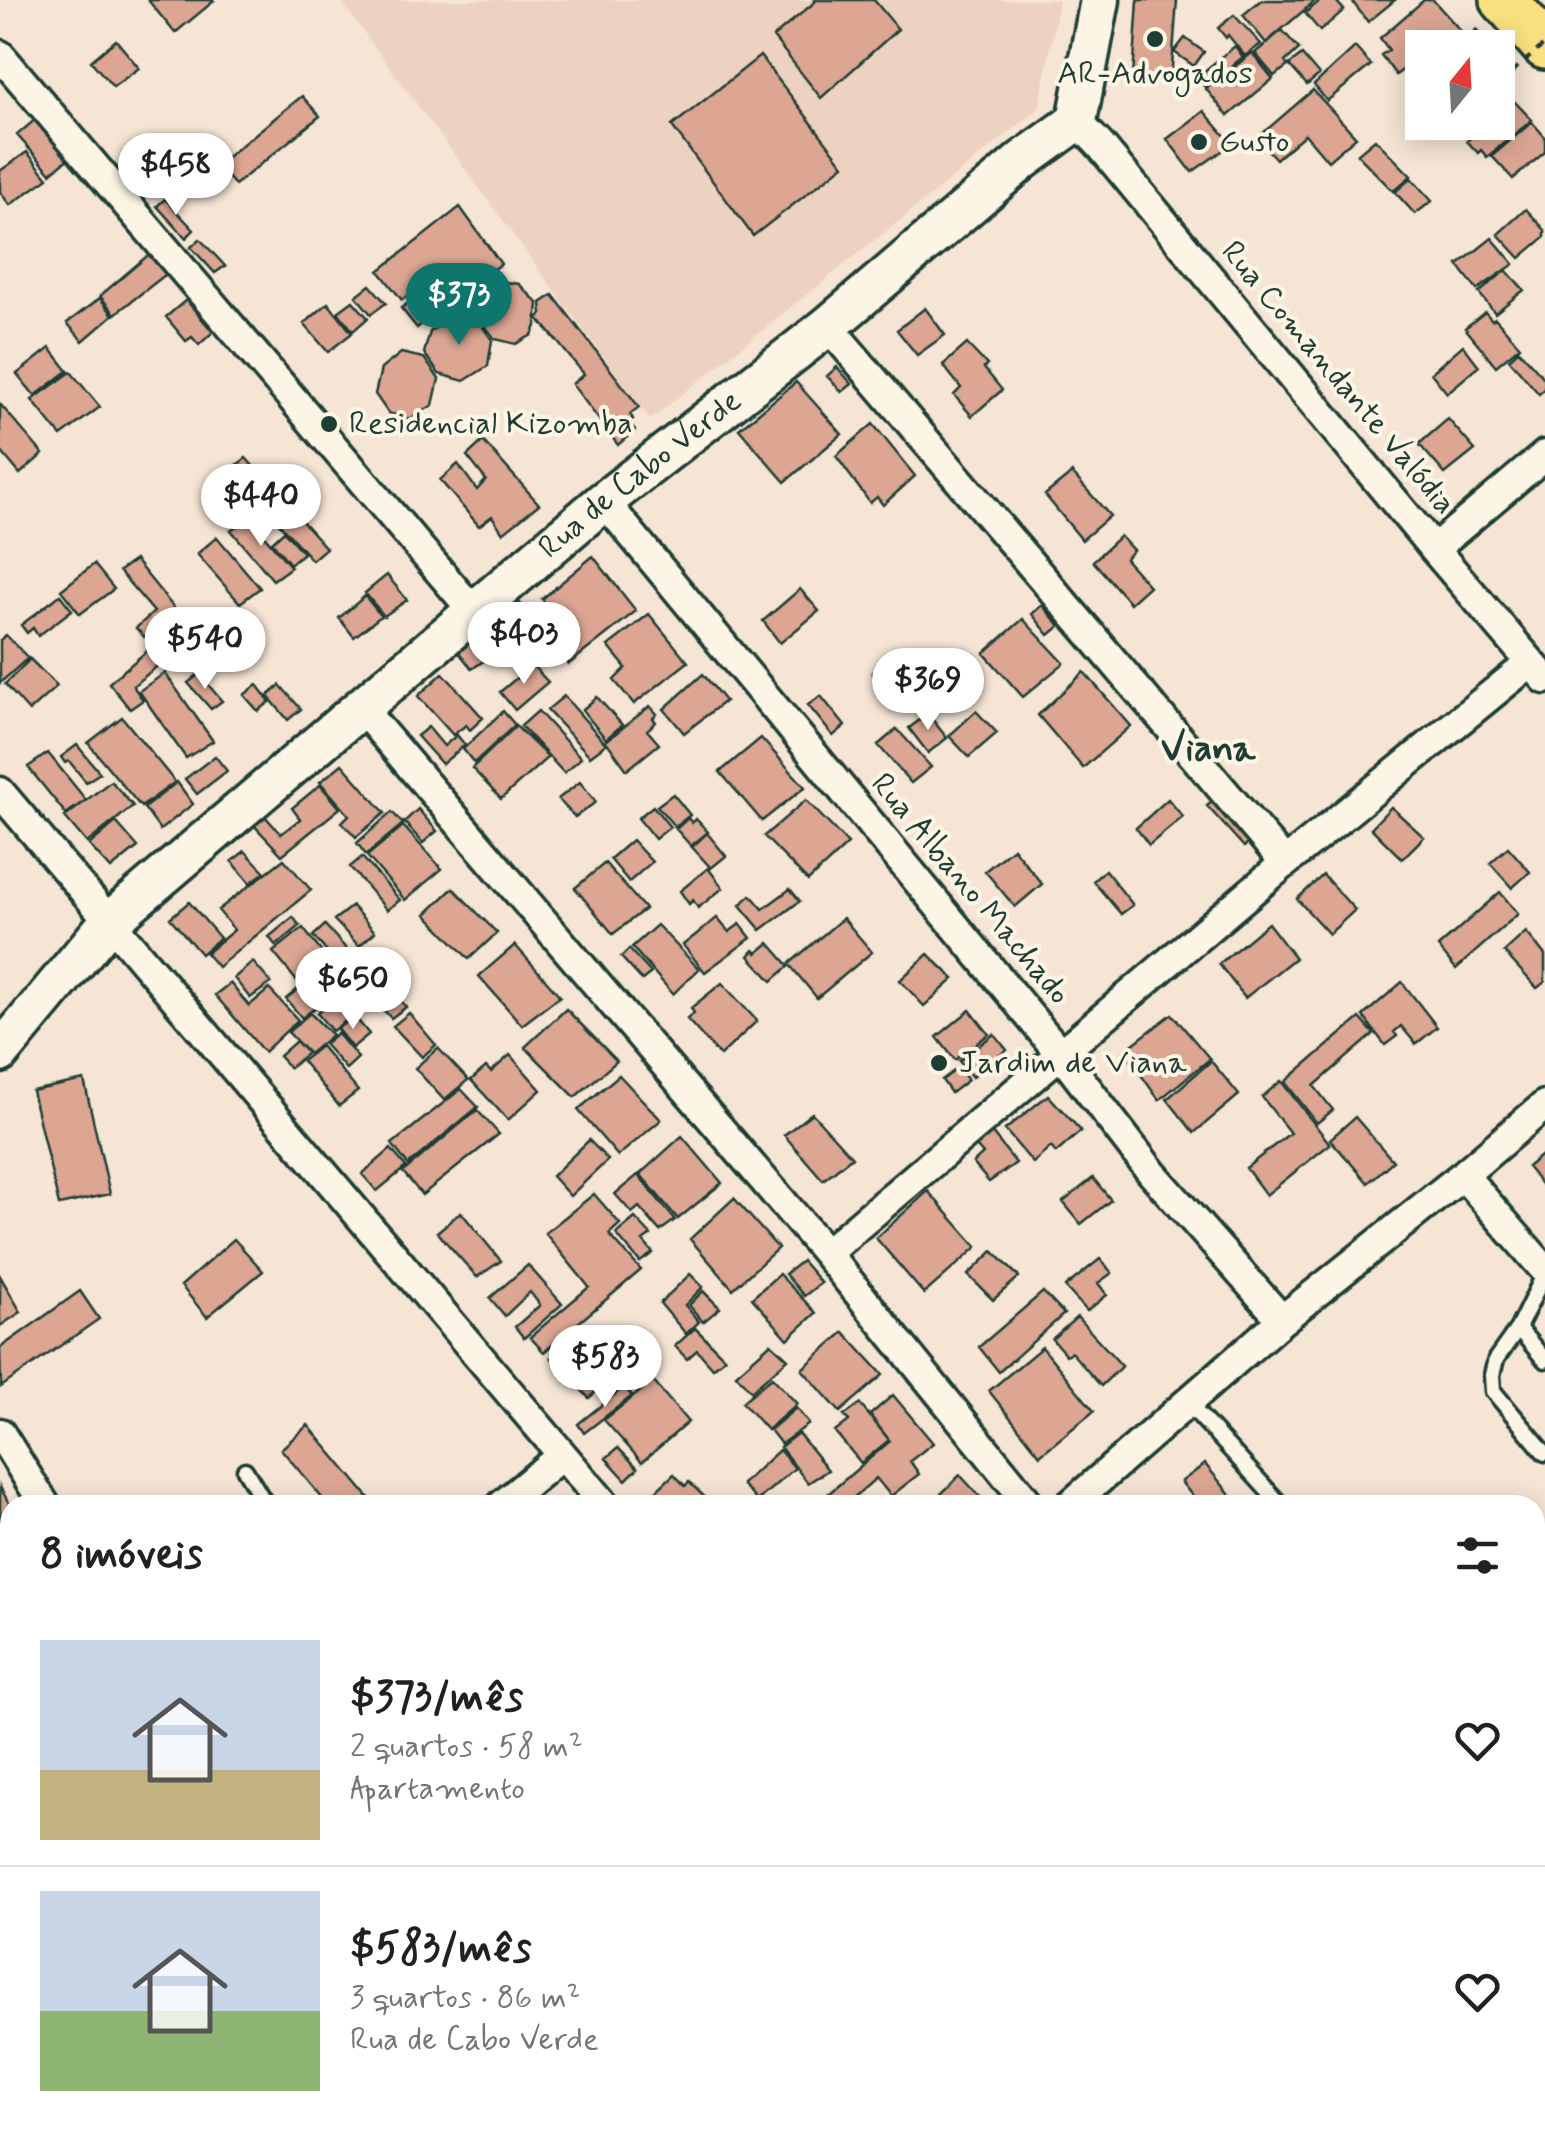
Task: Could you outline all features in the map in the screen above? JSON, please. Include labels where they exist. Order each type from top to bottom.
[{"type":"highway","points":[[1490,14],[1534,54]]},
{"type":"main road","points":[[1077,121],[1100,0]]},
{"type":"main road","name":"Rua de Cabo Verde","points":[[0,1053],[109,922],[604,502],[828,326],[1024,160],[1077,121]]},
{"type":"street","points":[[0,55],[474,612]]},
{"type":"street","name":"Rua Comandante Valódia","points":[[1077,121],[1538,671]]},
{"type":"street","points":[[828,326],[1284,863]]},
{"type":"street","points":[[1434,549],[1545,455]]},
{"type":"street","name":"Rua Albano Machado","points":[[604,502],[1060,1054],[1152,1173],[1282,1320]]},
{"type":"street","points":[[826,1253],[1284,863],[1538,671]]},
{"type":"street","points":[[361,708],[826,1253],[1022,1495]]},
{"type":"street","points":[[0,792],[597,1495]]},
{"type":"street","points":[[1081,1495],[1282,1320],[1545,1105]]},
{"type":"street","points":[[1463,1175],[1545,1272]]},
{"type":"street","points":[[0,1433],[39,1495]]},
{"type":"street","points":[[514,1495],[562,1454]]},
{"type":"lane","points":[[1545,1272],[1518,1328],[1496,1359],[1492,1375],[1493,1391],[1545,1452]]},
{"type":"lane","points":[[1518,1328],[1545,1360]]},
{"type":"lane","points":[[1188,1402],[1272,1495]]},
{"type":"lane","points":[[245,1470],[260,1495]]},
{"type":"shaded area","points":[[340,0],[1059,0],[1039,109],[650,420]]},
{"type":"building","points":[[148,0],[213,0],[214,1],[175,33]]},
{"type":"building","points":[[814,0],[874,0],[898,29],[821,98],[773,37]]},
{"type":"building","name":"AR-Advogados","points":[[1138,0],[1177,0],[1171,80],[1133,78]]},
{"type":"building","points":[[1261,0],[1316,0],[1266,43],[1243,15]]},
{"type":"building","points":[[1321,0],[1335,0],[1344,10],[1320,31],[1305,13]]},
{"type":"building","points":[[1351,0],[1395,0],[1368,22]]},
{"type":"building","points":[[1424,0],[1433,0],[1460,30],[1405,30],[1405,68],[1396,75],[1381,55],[1389,50],[1380,38]]},
{"type":"building","points":[[1234,15],[1261,44],[1245,56],[1218,28]]},
{"type":"building","points":[[1282,30],[1299,49],[1285,62],[1288,66],[1274,76],[1255,53]]},
{"type":"building","points":[[1185,38],[1204,52],[1194,66],[1174,52]]},
{"type":"building","points":[[116,40],[139,68],[113,87],[91,61]]},
{"type":"building","points":[[1235,46],[1243,57],[1205,87],[1197,77]]},
{"type":"building","points":[[1355,47],[1371,65],[1327,101],[1314,85]]},
{"type":"building","points":[[1252,53],[1273,79],[1228,116],[1206,89]]},
{"type":"building","points":[[1302,55],[1319,75],[1307,85],[1289,65]]},
{"type":"building","points":[[760,56],[844,165],[753,236],[672,126]]},
{"type":"building","points":[[1313,90],[1356,137],[1328,161],[1305,134],[1276,159],[1257,138]]},
{"type":"building","points":[[302,96],[320,116],[235,185],[217,165]]},
{"type":"building","points":[[1515,102],[1532,120],[1515,134]]},
{"type":"building","name":"Gusto","points":[[1204,111],[1232,144],[1192,172],[1167,139]]},
{"type":"building","points":[[37,118],[70,157],[51,173],[17,135]]},
{"type":"building","points":[[1532,122],[1545,137],[1545,152],[1513,179],[1492,156]]},
{"type":"building","points":[[1375,139],[1411,176],[1393,191],[1357,154]]},
{"type":"building","points":[[1468,140],[1508,140],[1487,157]]},
{"type":"building","points":[[202,147],[217,163],[196,182],[181,165]]},
{"type":"building","points":[[27,152],[48,178],[10,205],[0,192],[0,171]]},
{"type":"building","points":[[1411,178],[1432,201],[1415,214],[1395,192]]},
{"type":"building","points":[[165,199],[194,230],[186,238],[157,206]]},
{"type":"building","points":[[460,207],[501,264],[436,313],[418,288],[402,300],[379,271]]},
{"type":"building","points":[[1526,209],[1545,230],[1545,237],[1520,258],[1498,234]]},
{"type":"building","points":[[1492,238],[1514,264],[1477,290],[1458,265]]},
{"type":"building","points":[[200,239],[225,266],[215,273],[191,247]]},
{"type":"building","points":[[153,251],[170,271],[115,314],[100,296]]},
{"type":"building","points":[[1506,270],[1524,290],[1495,313],[1479,293]]},
{"type":"building","points":[[499,281],[519,284],[538,303],[532,335],[516,344],[495,339],[478,317],[480,294]]},
{"type":"building","points":[[370,285],[386,303],[371,314],[356,296]]},
{"type":"building","points":[[553,295],[639,407],[630,414],[633,419],[629,422],[635,430],[618,445],[572,384],[584,374],[538,318],[542,314],[541,303]]},
{"type":"building","points":[[419,296],[434,314],[417,328],[401,308]]},
{"type":"building","points":[[100,298],[113,315],[83,341],[67,323]]},
{"type":"building","points":[[186,300],[213,332],[199,345],[192,337],[186,341],[166,317]]},
{"type":"building","points":[[353,301],[368,318],[353,331],[338,312]]},
{"type":"building","points":[[328,303],[352,333],[328,352],[304,324]]},
{"type":"building","points":[[925,308],[945,335],[917,355],[897,330]]},
{"type":"building","points":[[1485,312],[1520,346],[1496,366],[1465,328]]},
{"type":"building","points":[[450,316],[478,320],[492,340],[488,366],[464,381],[439,374],[424,353],[430,332]]},
{"type":"building","points":[[967,344],[987,365],[984,368],[1002,390],[972,416],[954,395],[961,388],[943,365]]},
{"type":"building","points":[[1463,345],[1479,366],[1447,393],[1431,373]]},
{"type":"building","points":[[50,348],[68,371],[35,396],[17,374]]},
{"type":"building","points":[[1519,350],[1545,379],[1545,389],[1539,394],[1509,359]]},
{"type":"building","points":[[401,353],[424,358],[439,379],[433,405],[410,419],[388,413],[375,394],[381,369]]},
{"type":"building","points":[[837,367],[852,384],[842,392],[827,376]]},
{"type":"building","points":[[71,372],[100,407],[61,436],[32,400]]},
{"type":"building","points":[[796,382],[842,434],[785,482],[739,429]]},
{"type":"building","points":[[0,404],[43,454],[20,474],[0,450]]},
{"type":"building","points":[[1448,419],[1475,450],[1445,474],[1419,444]]},
{"type":"building","points":[[873,424],[915,476],[883,505],[877,497],[870,503],[836,456]]},
{"type":"building","points":[[483,441],[539,504],[503,533],[492,516],[479,526],[440,480],[458,464],[477,490],[486,480],[467,456]]},
{"type":"building","points":[[246,458],[326,548],[312,560],[231,470]]},
{"type":"building","points":[[1072,473],[1110,516],[1082,540],[1045,495]]},
{"type":"building","points":[[248,517],[291,567],[273,580],[231,530]]},
{"type":"building","points":[[284,531],[303,553],[290,564],[272,542]]},
{"type":"building","points":[[1120,536],[1133,550],[1125,559],[1149,586],[1130,603],[1093,561]]},
{"type":"building","points":[[217,537],[260,588],[240,603],[197,554]]},
{"type":"building","points":[[593,556],[636,611],[569,664],[555,647],[571,635],[542,599]]},
{"type":"building","points":[[135,560],[183,619],[152,645],[136,628],[154,612],[119,571]]},
{"type":"building","points":[[94,564],[114,589],[80,614],[61,590]]},
{"type":"building","points":[[387,575],[407,600],[384,616],[365,593]]},
{"type":"building","points":[[800,589],[819,611],[780,643],[763,621]]},
{"type":"building","points":[[60,595],[72,610],[38,636],[33,628],[27,633],[21,625]]},
{"type":"building","points":[[365,596],[381,616],[354,637],[339,618]]},
{"type":"building","points":[[517,600],[541,627],[523,642],[500,615]]},
{"type":"building","points":[[1042,605],[1060,626],[1049,635],[1032,614]]},
{"type":"building","points":[[649,614],[688,662],[634,704],[614,680],[626,668],[608,646]]},
{"type":"building","points":[[1023,619],[1064,663],[1023,697],[984,653]]},
{"type":"building","points":[[487,621],[506,645],[472,669],[454,646]]},
{"type":"building","points":[[6,635],[28,658],[0,683],[0,640]]},
{"type":"building","points":[[166,635],[178,649],[133,686],[143,700],[130,709],[109,683]]},
{"type":"building","points":[[896,652],[917,675],[892,698],[872,673]]},
{"type":"building","points":[[30,659],[57,686],[29,711],[5,684]]},
{"type":"building","points":[[532,665],[548,682],[515,710],[500,692]]},
{"type":"building","points":[[1084,672],[1131,726],[1083,768],[1038,715]]},
{"type":"building","points":[[165,673],[213,741],[186,758],[139,691]]},
{"type":"building","points":[[443,673],[483,718],[470,730],[466,725],[453,735],[418,696]]},
{"type":"building","points":[[199,674],[222,701],[211,709],[188,683]]},
{"type":"building","points":[[703,674],[725,701],[684,733],[664,709]]},
{"type":"building","points":[[257,685],[270,702],[258,711],[244,695]]},
{"type":"building","points":[[280,685],[301,709],[288,720],[268,696]]},
{"type":"building","points":[[564,696],[606,744],[590,756],[547,710]]},
{"type":"building","points":[[821,696],[845,726],[833,736],[808,705]]},
{"type":"building","points":[[597,697],[622,725],[606,739],[582,710]]},
{"type":"building","points":[[650,706],[657,714],[653,718],[656,722],[647,730],[659,744],[627,770],[606,741]]},
{"type":"building","points":[[503,711],[515,725],[474,763],[463,749]]},
{"type":"building","points":[[538,711],[581,758],[564,773],[521,726]]},
{"type":"building","points":[[976,711],[997,733],[969,757],[949,736]]},
{"type":"building","points":[[928,714],[947,738],[928,753],[909,728]]},
{"type":"building","points":[[122,717],[175,782],[141,807],[88,743]]},
{"type":"building","points":[[516,726],[548,757],[501,799],[472,768]]},
{"type":"building","points":[[428,727],[444,746],[457,735],[465,745],[442,764],[417,736]]},
{"type":"building","points":[[897,729],[931,767],[911,783],[878,745]]},
{"type":"building","points":[[761,738],[805,787],[762,821],[720,772]]},
{"type":"building","points":[[77,745],[100,773],[86,782],[61,757]]},
{"type":"building","points":[[48,753],[86,800],[66,814],[28,767]]},
{"type":"building","points":[[215,756],[227,771],[197,794],[185,779]]},
{"type":"building","points":[[342,764],[385,813],[356,837],[342,822],[349,815],[320,782]]},
{"type":"building","points":[[111,781],[133,806],[87,843],[65,817]]},
{"type":"building","points":[[177,782],[193,804],[160,830],[144,808]]},
{"type":"building","points":[[580,782],[596,802],[575,817],[558,799]]},
{"type":"building","points":[[320,785],[340,808],[282,855],[251,822],[262,813],[281,834],[300,819],[292,808]]},
{"type":"building","points":[[673,794],[690,815],[675,827],[657,806]]},
{"type":"building","points":[[1168,799],[1183,817],[1149,845],[1136,828]]},
{"type":"building","points":[[1216,799],[1253,839],[1244,847],[1207,806]]},
{"type":"building","points":[[806,800],[848,844],[808,881],[764,836]]},
{"type":"building","points":[[653,806],[670,827],[655,839],[638,818]]},
{"type":"building","points":[[1391,807],[1424,837],[1402,859],[1371,828]]},
{"type":"building","points":[[418,809],[437,831],[423,843],[404,822]]},
{"type":"building","points":[[392,812],[403,824],[366,855],[357,843]]},
{"type":"building","points":[[688,818],[692,823],[696,819],[708,832],[691,846],[676,829]]},
{"type":"building","points":[[116,822],[138,847],[111,869],[89,845]]},
{"type":"building","points":[[403,826],[442,869],[405,900],[367,856]]},
{"type":"building","points":[[707,833],[726,856],[711,868],[692,847]]},
{"type":"building","points":[[632,840],[652,862],[629,882],[610,859]]},
{"type":"building","points":[[1508,847],[1530,872],[1512,888],[1490,863]]},
{"type":"building","points":[[1013,848],[1042,884],[1015,907],[985,871]]},
{"type":"building","points":[[245,851],[265,872],[250,883],[232,861]]},
{"type":"building","points":[[362,857],[400,900],[387,910],[350,867]]},
{"type":"building","points":[[284,859],[311,890],[218,967],[206,953],[234,930],[218,910]]},
{"type":"building","points":[[605,863],[645,909],[613,934],[575,888]]},
{"type":"building","points":[[708,868],[723,888],[698,908],[693,900],[689,904],[680,891]]},
{"type":"building","points":[[1105,870],[1133,905],[1121,914],[1093,881]]},
{"type":"building","points":[[1323,875],[1355,910],[1329,934],[1297,899]]},
{"type":"building","points":[[453,888],[497,933],[469,959],[426,914]]},
{"type":"building","points":[[790,889],[800,901],[761,930],[740,905],[751,895],[763,909]]},
{"type":"building","points":[[1500,892],[1518,914],[1456,969],[1438,947]]},
{"type":"building","points":[[189,902],[220,938],[201,954],[170,918]]},
{"type":"building","points":[[352,906],[375,932],[359,946],[334,920]]},
{"type":"building","points":[[293,917],[300,926],[276,946],[269,937]]},
{"type":"building","points":[[717,918],[729,932],[740,924],[751,938],[705,972],[683,945]]},
{"type":"building","points":[[843,918],[872,952],[817,998],[789,964]]},
{"type":"building","points":[[1268,923],[1295,958],[1245,998],[1219,964]]},
{"type":"building","points":[[325,925],[349,952],[336,962],[313,936]]},
{"type":"building","points":[[657,925],[699,969],[673,994],[632,947]]},
{"type":"building","points":[[303,928],[329,962],[300,985],[273,952]]},
{"type":"building","points":[[1526,932],[1545,955],[1545,982],[1537,988],[1504,952]]},
{"type":"building","points":[[769,943],[789,966],[772,981],[749,956]]},
{"type":"building","points":[[515,945],[560,996],[522,1025],[479,976]]},
{"type":"building","points":[[629,949],[651,973],[642,980],[621,957]]},
{"type":"building","points":[[356,952],[373,972],[356,985],[371,1006],[357,1017],[325,978]]},
{"type":"building","points":[[928,954],[954,979],[924,1006],[900,980]]},
{"type":"building","points":[[253,962],[271,983],[250,998],[234,978]]},
{"type":"building","points":[[321,978],[333,993],[302,1018],[286,999],[309,980],[313,984]]},
{"type":"building","points":[[366,979],[381,993],[388,987],[406,1007],[391,1018],[360,984]]},
{"type":"building","points":[[1402,982],[1437,1027],[1416,1044],[1401,1026],[1394,1032],[1397,1036],[1385,1045],[1363,1016]]},
{"type":"building","points":[[230,983],[249,1006],[269,989],[298,1020],[264,1052],[215,995]]},
{"type":"building","points":[[722,983],[757,1021],[720,1056],[687,1019],[694,1013],[691,1008]]},
{"type":"building","points":[[336,997],[352,1016],[332,1031],[317,1013]]},
{"type":"building","points":[[566,1009],[617,1061],[575,1097],[525,1047]]},
{"type":"building","points":[[970,1010],[989,1034],[955,1060],[937,1037]]},
{"type":"building","points":[[310,1013],[332,1035],[309,1054],[288,1032]]},
{"type":"building","points":[[409,1013],[436,1045],[422,1057],[393,1026]]},
{"type":"building","points":[[1172,1014],[1210,1059],[1159,1100],[1124,1051]]},
{"type":"building","points":[[354,1016],[369,1034],[352,1048],[337,1029]]},
{"type":"building","points":[[1360,1018],[1374,1034],[1314,1086],[1333,1110],[1317,1123],[1285,1082]]},
{"type":"building","points":[[337,1033],[358,1058],[346,1069],[324,1044]]},
{"type":"building","points":[[994,1034],[1007,1050],[972,1077],[959,1061]]},
{"type":"building","points":[[296,1041],[307,1053],[290,1068],[279,1056]]},
{"type":"building","points":[[321,1046],[358,1091],[339,1106],[302,1061]]},
{"type":"building","points":[[438,1048],[468,1080],[444,1100],[415,1068]]},
{"type":"building","points":[[510,1055],[541,1090],[508,1120],[471,1080],[486,1067],[491,1072]]},
{"type":"building","points":[[1211,1061],[1239,1095],[1194,1133],[1167,1099]]},
{"type":"building","points":[[958,1068],[968,1080],[951,1093],[942,1080]]},
{"type":"building","points":[[619,1075],[661,1120],[618,1156],[578,1110]]},
{"type":"building","points":[[84,1080],[110,1194],[59,1205],[32,1091]]},
{"type":"building","points":[[1281,1081],[1330,1144],[1266,1195],[1246,1168],[1290,1133],[1262,1097]]},
{"type":"building","points":[[461,1089],[478,1107],[408,1165],[392,1144]]},
{"type":"building","points":[[1048,1095],[1081,1131],[1056,1153],[1051,1147],[1033,1163],[1005,1130]]},
{"type":"building","points":[[477,1110],[499,1134],[422,1195],[403,1172]]},
{"type":"building","points":[[812,1113],[852,1157],[823,1180],[784,1135]]},
{"type":"building","points":[[1355,1117],[1393,1161],[1368,1183],[1330,1139]]},
{"type":"building","points":[[987,1127],[1016,1163],[989,1182],[973,1163],[983,1154],[971,1140]]},
{"type":"building","points":[[682,1136],[722,1183],[678,1219],[640,1174]]},
{"type":"building","points":[[589,1140],[608,1160],[570,1196],[552,1176]]},
{"type":"building","points":[[391,1149],[406,1167],[377,1191],[362,1174]]},
{"type":"building","points":[[1545,1152],[1545,1189],[1527,1167]]},
{"type":"building","points":[[638,1175],[675,1220],[660,1231],[639,1207],[632,1213],[615,1194]]},
{"type":"building","points":[[1093,1178],[1111,1200],[1081,1224],[1063,1202]]},
{"type":"building","points":[[928,1191],[977,1247],[924,1294],[876,1238]]},
{"type":"building","points":[[594,1194],[620,1224],[609,1234],[641,1270],[544,1352],[530,1337],[589,1287],[545,1233]]},
{"type":"building","points":[[734,1198],[778,1248],[733,1289],[690,1239]]},
{"type":"building","points":[[461,1212],[501,1261],[477,1277],[437,1232]]},
{"type":"building","points":[[635,1218],[651,1235],[643,1241],[653,1253],[640,1262],[616,1234]]},
{"type":"building","points":[[234,1239],[263,1271],[207,1317],[181,1286]]},
{"type":"building","points":[[993,1251],[1019,1277],[993,1300],[968,1275]]},
{"type":"building","points":[[1100,1259],[1112,1273],[1098,1283],[1107,1295],[1087,1311],[1065,1287]]},
{"type":"building","points":[[802,1261],[821,1283],[804,1296],[785,1274]]},
{"type":"building","points":[[528,1265],[562,1304],[524,1338],[515,1327],[540,1305],[530,1292],[505,1316],[490,1298]]},
{"type":"building","points":[[690,1274],[703,1287],[685,1305],[699,1322],[686,1334],[660,1303]]},
{"type":"building","points":[[779,1274],[816,1313],[788,1339],[752,1298]]},
{"type":"building","points":[[0,1276],[21,1312],[0,1326]]},
{"type":"building","points":[[80,1291],[99,1319],[1,1387],[0,1348]]},
{"type":"building","points":[[703,1291],[720,1308],[703,1322],[689,1305]]},
{"type":"building","points":[[1043,1292],[1064,1314],[999,1372],[979,1347]]},
{"type":"building","points":[[1077,1317],[1122,1366],[1101,1386],[1071,1352],[1066,1355],[1052,1339]]},
{"type":"building","points":[[695,1328],[725,1358],[713,1368],[697,1350],[687,1359],[675,1346]]},
{"type":"building","points":[[844,1332],[883,1375],[840,1412],[802,1369]]},
{"type":"building","points":[[579,1334],[615,1375],[589,1398],[551,1357]]},
{"type":"building","points":[[771,1343],[788,1359],[751,1391],[736,1374]]},
{"type":"building","points":[[1042,1347],[1094,1411],[1040,1455],[989,1391]]},
{"type":"building","points":[[772,1377],[797,1404],[767,1430],[742,1402]]},
{"type":"building","points":[[653,1381],[688,1422],[642,1462],[604,1420]]},
{"type":"building","points":[[624,1387],[632,1396],[584,1433],[578,1424]]},
{"type":"building","points":[[893,1395],[933,1443],[910,1461],[919,1474],[892,1495],[876,1478],[857,1495],[829,1495],[890,1441],[870,1415]]},
{"type":"building","points":[[860,1404],[889,1440],[861,1463],[835,1432],[849,1421],[844,1416]]},
{"type":"building","points":[[796,1408],[809,1424],[781,1444],[770,1430]]},
{"type":"building","points":[[308,1425],[367,1495],[320,1495],[281,1449]]},
{"type":"building","points":[[798,1433],[828,1470],[808,1483],[780,1447]]},
{"type":"building","points":[[618,1448],[638,1468],[626,1480],[606,1458]]},
{"type":"building","points":[[779,1450],[795,1468],[764,1495],[752,1495],[742,1484]]},
{"type":"building","points":[[1205,1464],[1231,1495],[1192,1495],[1181,1482]]},
{"type":"building","points":[[674,1474],[685,1486],[689,1482],[703,1495],[662,1495],[657,1490]]},
{"type":"building","points":[[960,1475],[978,1495],[940,1495]]},
{"type":"place","name":"AR-Advogados","points":[[1155,39]]},
{"type":"place","name":"Gusto","points":[[1199,142]]},
{"type":"place","name":"Residencial Kizomba","points":[[329,424]]},
{"type":"place","name":"Jardim de Viana","points":[[939,1063]]},
{"type":"district","name":"Viana","points":[[1208,749]]}]
